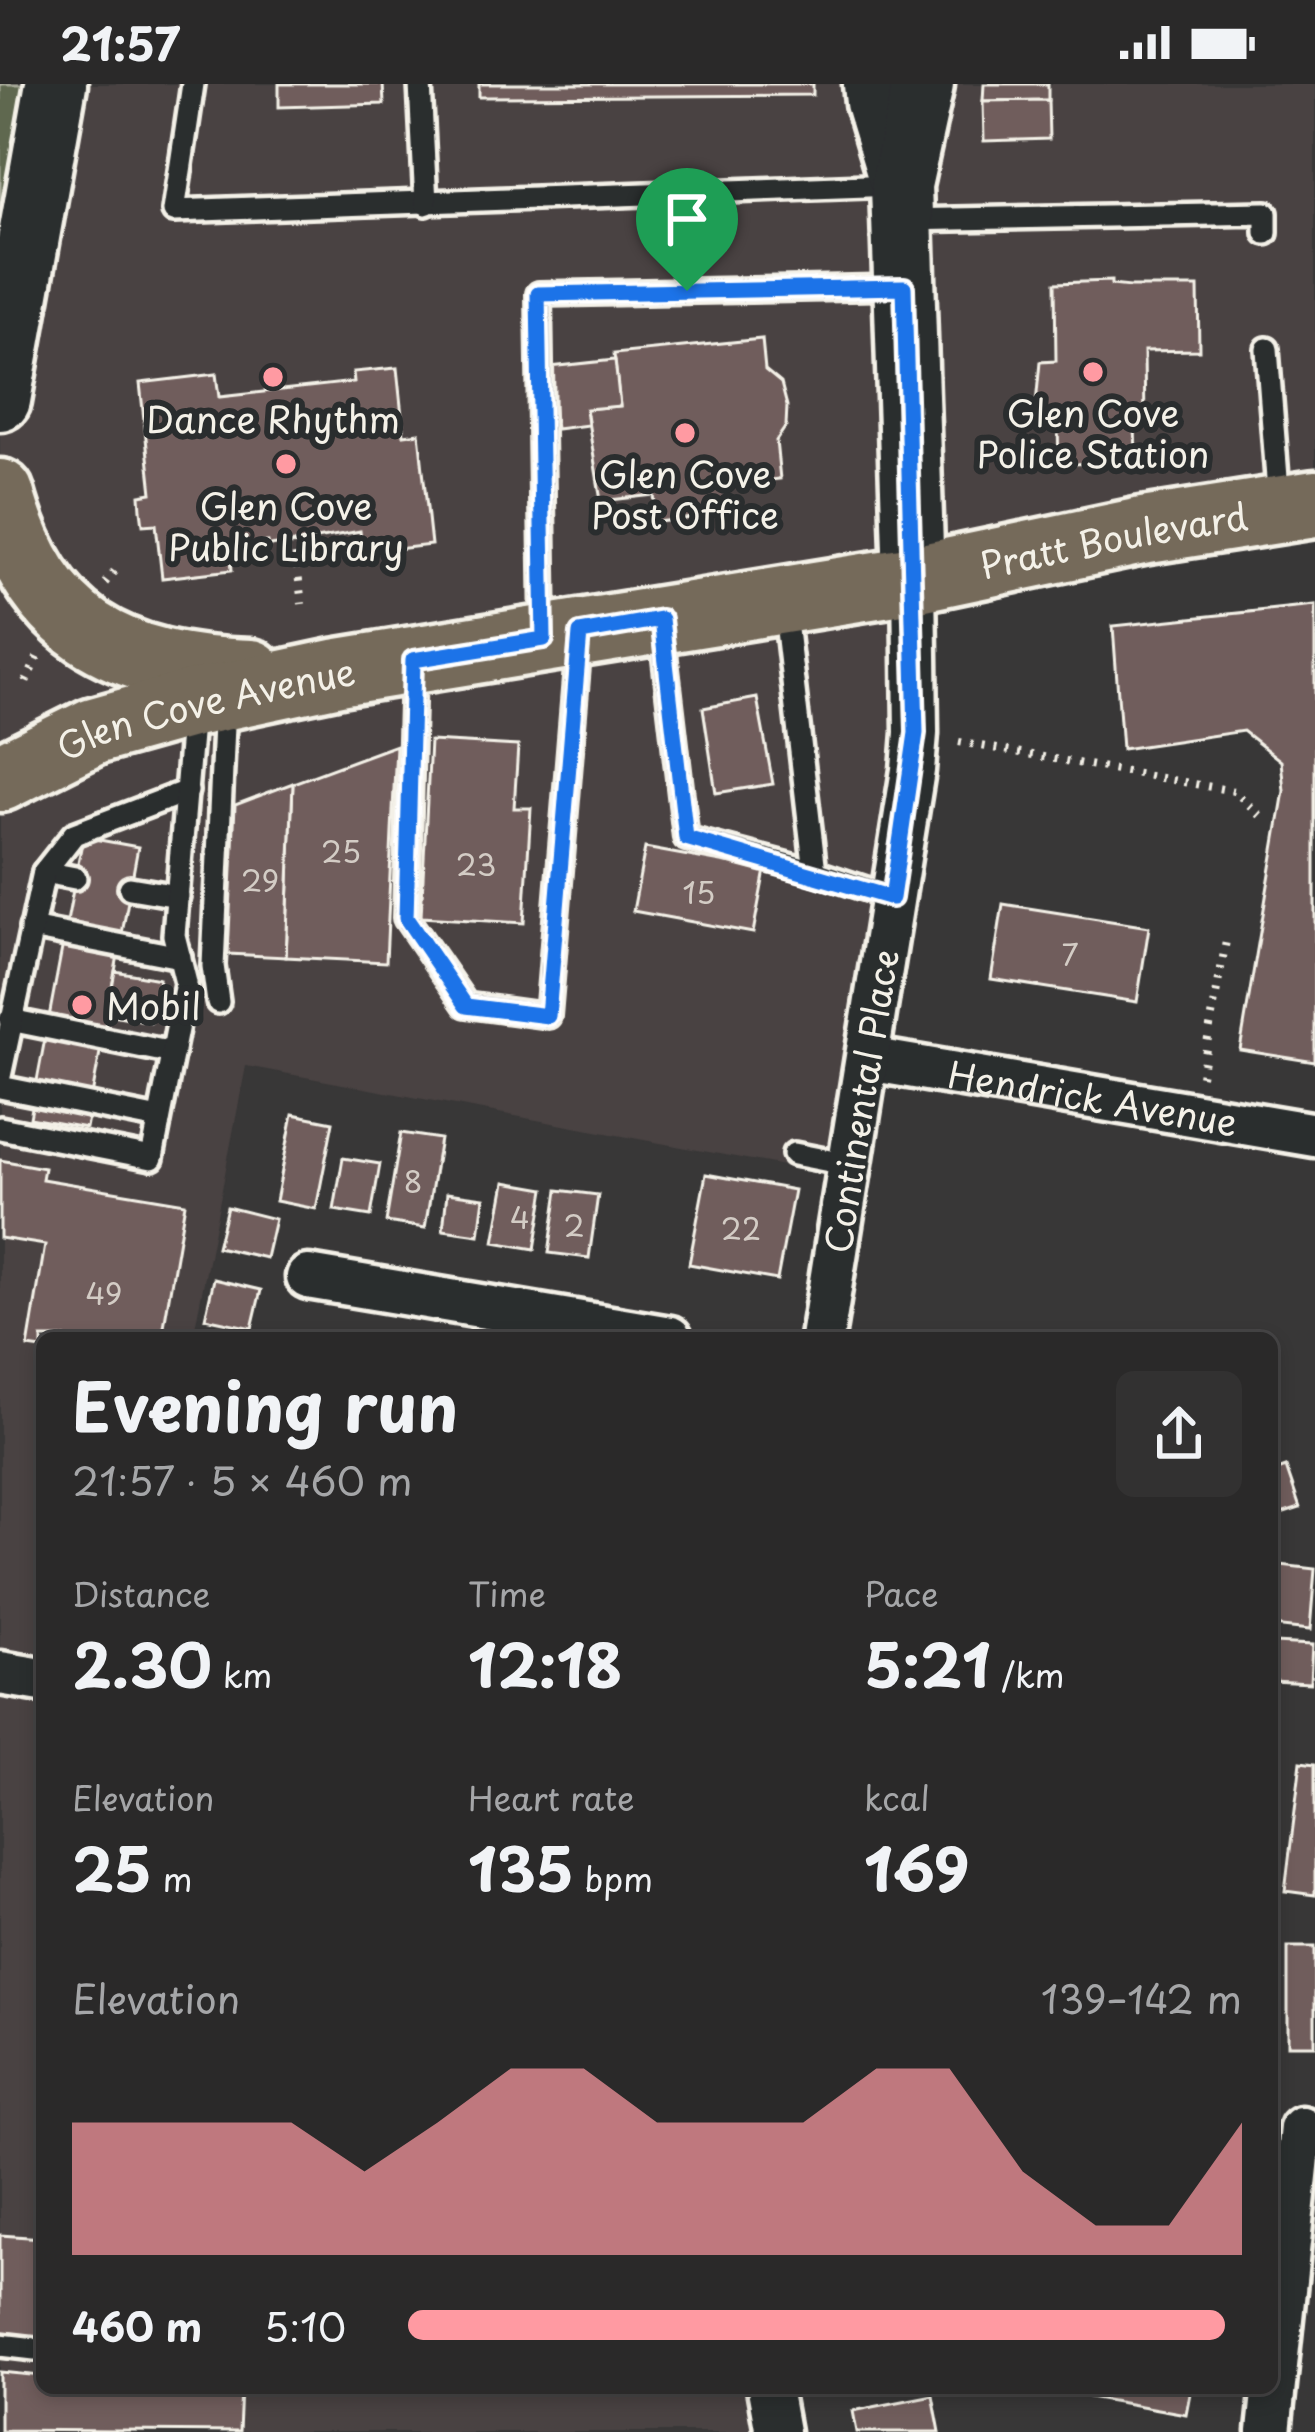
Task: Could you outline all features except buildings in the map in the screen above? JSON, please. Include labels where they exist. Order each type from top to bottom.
[{"type":"main road","points":[[0,400],[56,84]]},
{"type":"main road","points":[[874,84],[902,202]]},
{"type":"main road","points":[[914,578],[902,202],[923,84]]},
{"type":"main road","points":[[0,493],[11,534],[35,581],[85,631],[145,659],[199,671],[338,672]]},
{"type":"main road","name":"Pratt Boulevard","points":[[914,578],[1142,530],[1297,506]]},
{"type":"main road","name":"Glen Cove Avenue","points":[[0,778],[94,730],[210,700],[338,672],[914,578]]},
{"type":"street","name":"Continental Place","points":[[823,1332],[916,733],[914,578]]},
{"type":"street","name":"Hendrick Avenue","points":[[868,1059],[1315,1135]]},
{"type":"street","points":[[308,1277],[634,1332]]},
{"type":"street","points":[[0,1673],[36,1679]]},
{"type":"street","points":[[1278,2330],[1296,2126]]},
{"type":"street","points":[[770,2394],[777,2432]]},
{"type":"street","points":[[1269,2432],[1272,2394]]},
{"type":"lane","points":[[193,84],[174,211],[426,204],[902,202],[1266,213],[1266,232]]},
{"type":"lane","points":[[420,84],[426,204]]},
{"type":"lane","points":[[413,660],[406,918],[466,1006],[548,1016],[562,636],[538,294],[904,287]]},
{"type":"lane","points":[[1268,349],[1297,506]]},
{"type":"lane","points":[[783,600],[814,872]]},
{"type":"lane","points":[[661,619],[686,838],[892,898]]},
{"type":"lane","points":[[0,1128],[152,1158],[186,983],[174,934],[187,791],[210,700]]},
{"type":"lane","points":[[210,700],[213,966],[218,1002]]},
{"type":"lane","points":[[0,1076],[8,1010],[44,872],[74,834],[187,791]]},
{"type":"lane","points":[[44,872],[75,878]]},
{"type":"lane","points":[[130,888],[178,896]]},
{"type":"lane","points":[[31,928],[179,957]]},
{"type":"lane","points":[[8,1010],[173,1053]]},
{"type":"lane","points":[[0,1087],[159,1119]]},
{"type":"lane","points":[[794,1154],[850,1165]]},
{"type":"lane","points":[[0,2344],[35,2349]]},
{"type":"path","points":[[294,543],[302,604]]},
{"type":"path","points":[[26,682],[44,644]]},
{"type":"path","points":[[959,742],[1234,790],[1261,816]]},
{"type":"path","points":[[1201,1077],[1226,940]]},
{"type":"shaded area","points":[[48,84],[1315,84],[1315,507],[915,580],[849,1178],[246,1066],[194,1332],[36,1332],[36,2394],[773,2394],[781,2432],[0,2432],[0,338]]},
{"type":"green space","points":[[0,84],[48,84],[0,338]]},
{"type":"place","name":"Glen Cove Police Station","points":[[1093,372]]},
{"type":"place","name":"Dance Rhythm","points":[[273,377]]},
{"type":"place","name":"Glen Cove Post Office","points":[[685,433]]},
{"type":"place","name":"Glen Cove Public Library","points":[[286,464]]},
{"type":"place","name":"Mobil","points":[[82,1005]]},
{"type":"route","points":[[904,287],[916,733],[892,898],[686,838],[661,619],[580,633],[548,1016],[466,1006],[406,918],[413,660],[544,639],[538,294],[687,291],[904,287]]}]
